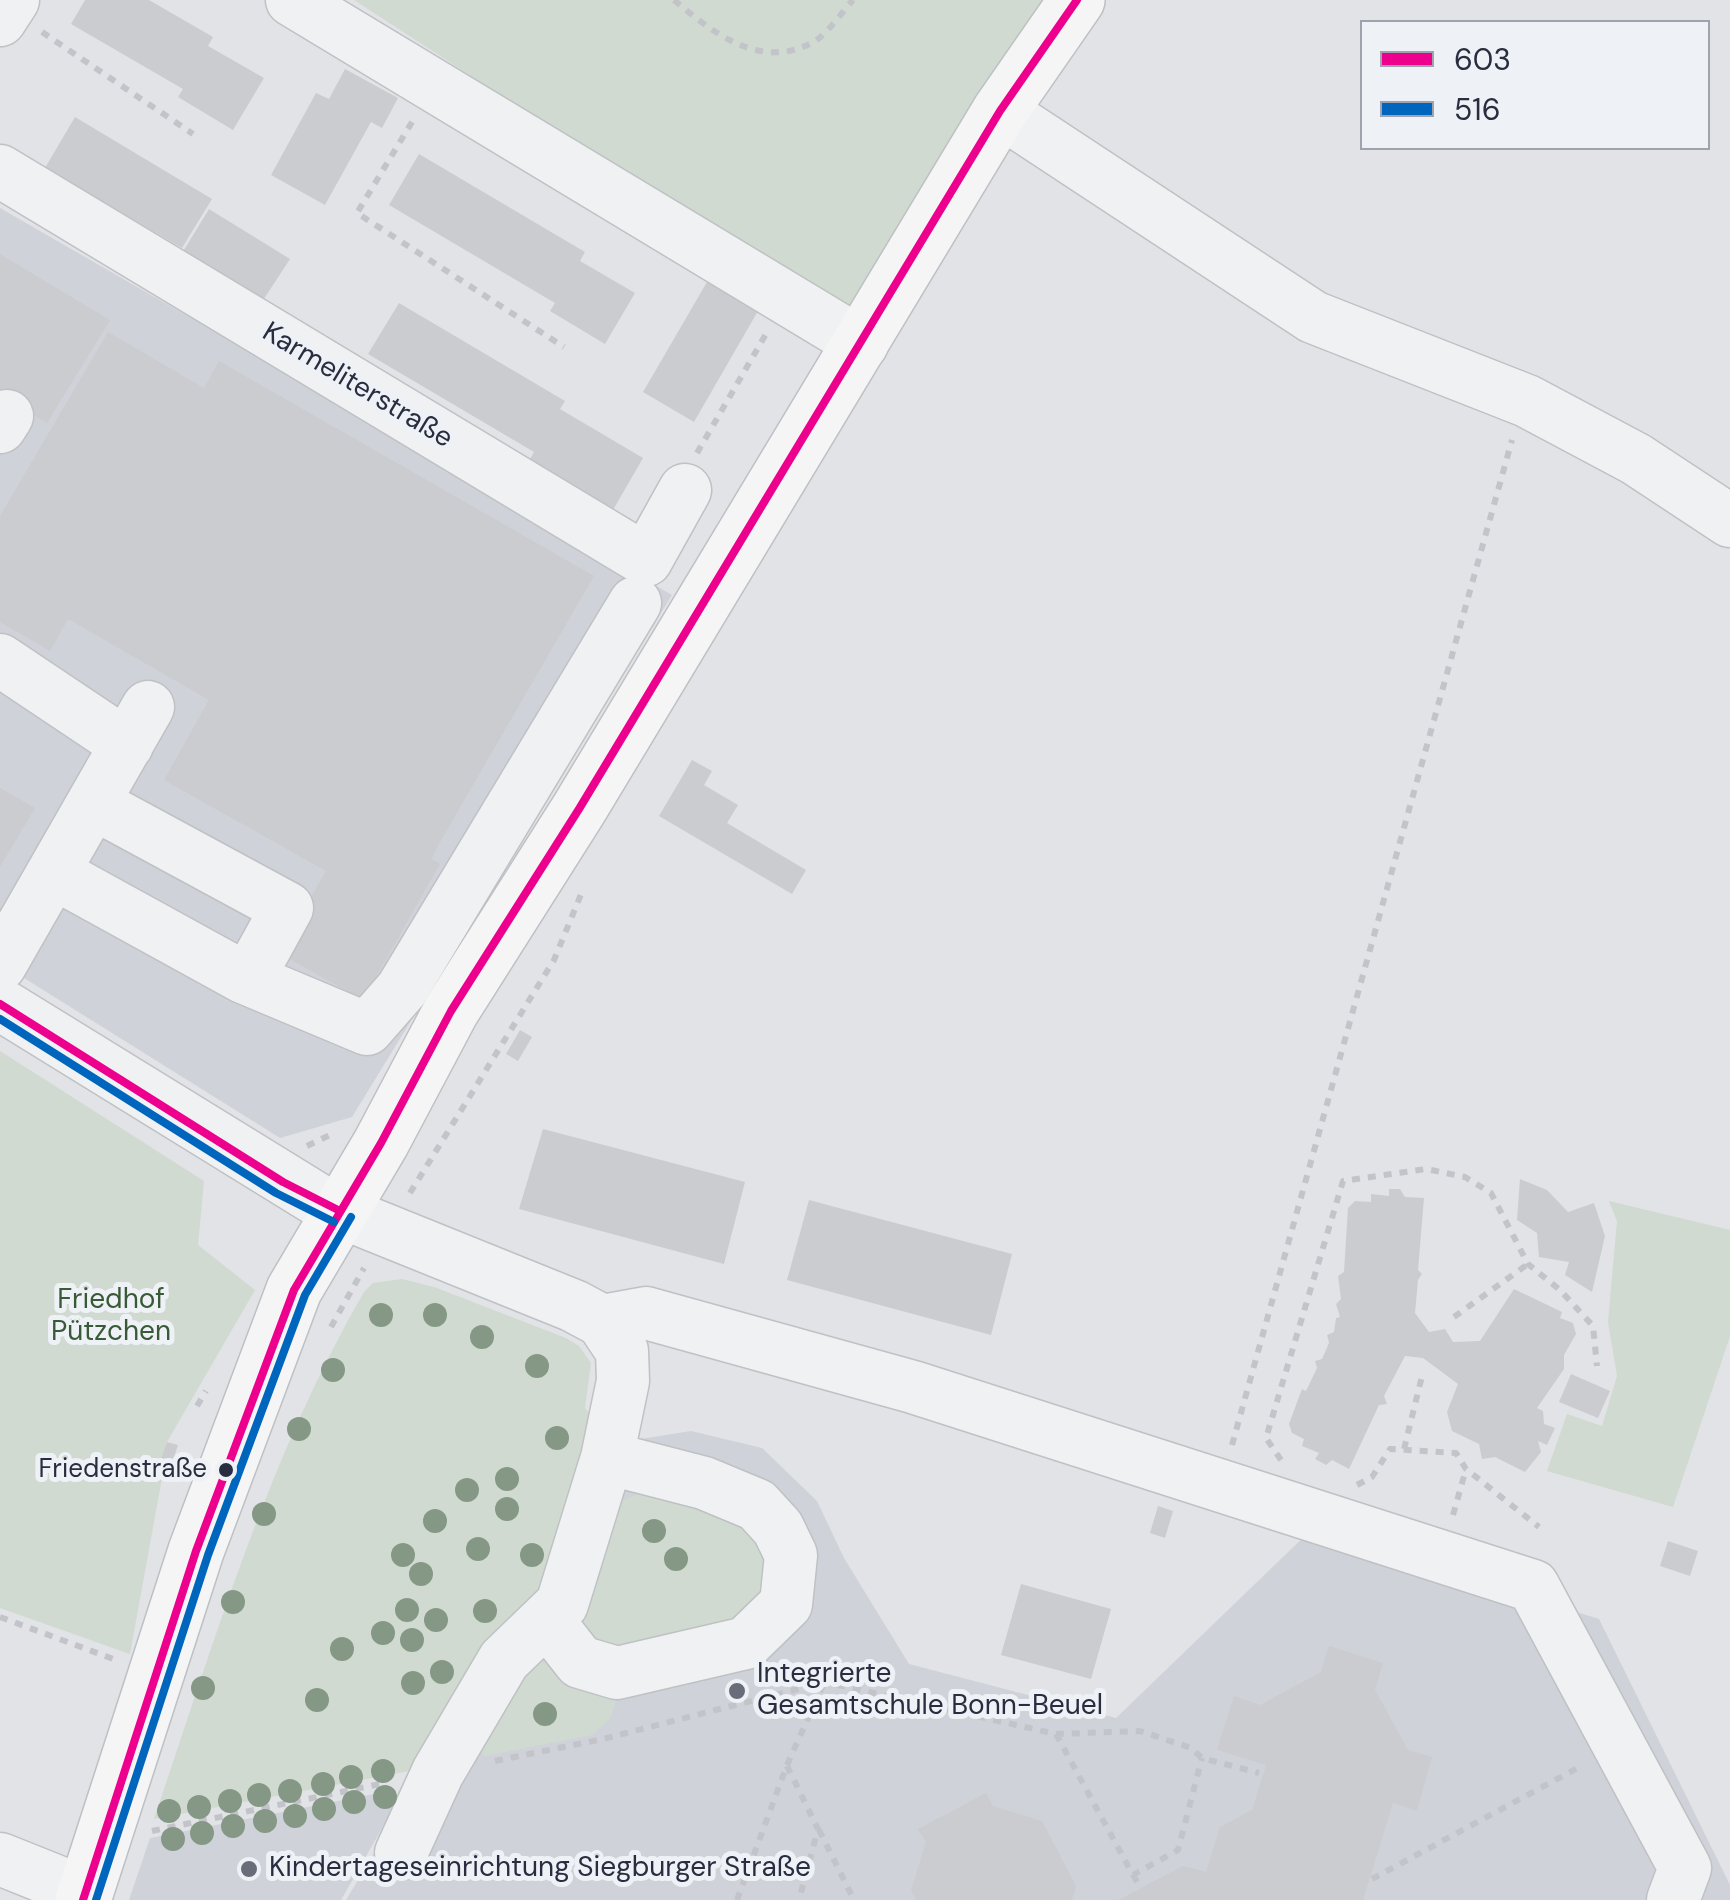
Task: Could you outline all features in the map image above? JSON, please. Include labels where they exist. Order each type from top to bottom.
[{"type":"main road","points":[[84,1896],[196,1551],[294,1290],[451,1011],[862,344],[1000,110],[1077,0]]},
{"type":"street","points":[[292,0],[862,344]]},
{"type":"street","points":[[1000,110],[1312,317],[1526,401],[1636,458],[1730,521]]},
{"type":"street","name":"Karmeliterstraße","points":[[0,172],[646,560],[685,490]]},
{"type":"street","points":[[54,872],[248,979],[366,1028],[402,989],[634,603]]},
{"type":"street","points":[[0,660],[138,726],[0,966]]},
{"type":"street","points":[[93,803],[287,908],[248,979]]},
{"type":"street","points":[[0,1004],[283,1182],[340,1211],[602,1321],[646,1313],[913,1387],[1533,1586],[1685,1868],[1673,1900]]},
{"type":"street","points":[[401,1853],[438,1772],[504,1660],[562,1604],[606,1458],[623,1381],[622,1351],[602,1321]]},
{"type":"street","points":[[548,1620],[580,1662],[618,1672],[746,1643],[786,1604],[791,1556],[778,1528],[757,1504],[704,1483],[606,1458]]},
{"type":"street","points":[[0,1858],[84,1896]]},
{"type":"path","points":[[674,0],[715,34],[765,54],[815,41],[853,0]]},
{"type":"path","points":[[6,11],[192,134]]},
{"type":"path","points":[[434,85],[357,213],[564,347]]},
{"type":"path","points":[[685,490],[698,451],[787,298]]},
{"type":"path","points":[[1221,1484],[1504,460]]},
{"type":"path","points":[[426,1169],[554,960]]},
{"type":"path","points":[[1293,1472],[1266,1438],[1343,1181],[1426,1169],[1465,1177],[1491,1192],[1528,1264],[1560,1290],[1593,1326],[1597,1366]]},
{"type":"path","points":[[1454,1317],[1528,1264]]},
{"type":"path","points":[[1404,1449],[1422,1372]]},
{"type":"path","points":[[1350,1489],[1372,1477],[1390,1449],[1456,1454],[1466,1468],[1539,1527]]},
{"type":"path","points":[[0,1617],[156,1675]]},
{"type":"path","points":[[737,1900],[787,1765],[825,1682]]},
{"type":"path","points":[[147,1832],[603,1739],[825,1682],[1056,1734],[1140,1731],[1191,1748],[1202,1758],[1259,1773]]},
{"type":"path","points":[[1056,1734],[1141,1888]]},
{"type":"path","points":[[1372,1880],[1620,1745]]},
{"type":"path","points":[[1134,1875],[1178,1850],[1202,1758]]},
{"type":"path","points":[[787,1765],[854,1900]]},
{"type":"path","points":[[800,1900],[818,1829]]},
{"type":"shaded area","points":[[0,208],[672,595],[352,1117],[280,1138],[0,963]]},
{"type":"shaded area","name":"Integrierte Gesamtschule Bonn-Beuel","points":[[691,1431],[762,1448],[817,1501],[844,1558],[909,1664],[1116,1718],[1312,1529],[1599,1619],[1730,1885],[1730,1900],[346,1900],[622,1442]]},
{"type":"shaded area","name":"Kindertageseinrichtung Siegburger Straße","points":[[394,1790],[393,1809],[341,1900],[129,1900],[150,1838]]},
{"type":"green space","points":[[354,0],[1054,0],[845,319]]},
{"type":"green space","name":"Friedhof Pützchen","points":[[0,1051],[204,1181],[198,1245],[255,1290],[167,1442],[130,1654],[0,1608]]},
{"type":"green space","points":[[1609,1201],[1730,1230],[1730,1336],[1673,1507],[1547,1471],[1567,1414],[1602,1426],[1617,1376],[1608,1322],[1617,1221]]},
{"type":"green space","points":[[402,1279],[434,1287],[566,1338],[579,1346],[591,1363],[585,1408],[594,1418],[533,1608],[420,1769],[154,1819],[246,1550],[299,1419],[364,1292],[373,1283]]},
{"type":"green space","points":[[643,1492],[735,1514],[768,1548],[760,1612],[630,1654],[587,1636],[575,1610],[615,1504]]},
{"type":"green space","points":[[539,1661],[559,1668],[596,1693],[616,1701],[610,1719],[592,1735],[485,1756],[473,1746],[506,1685]]},
{"type":"building","points":[[85,0],[149,0],[213,37],[208,46],[264,78],[233,130],[178,97],[183,89],[71,24]]},
{"type":"building","points":[[345,69],[398,98],[382,128],[371,122],[325,205],[271,175],[316,93],[329,99]]},
{"type":"building","points":[[75,117],[212,199],[182,248],[45,168]]},
{"type":"building","points":[[419,154],[585,252],[580,261],[635,293],[605,344],[550,311],[555,303],[389,205]]},
{"type":"building","points":[[209,209],[290,259],[258,308],[179,258]]},
{"type":"building","points":[[0,254],[110,320],[47,423],[0,395]]},
{"type":"building","points":[[707,282],[758,311],[694,422],[643,392]]},
{"type":"building","points":[[399,303],[565,401],[560,409],[643,458],[613,510],[529,461],[534,452],[368,354]]},
{"type":"building","points":[[108,332],[204,388],[219,361],[594,576],[444,835],[431,859],[440,864],[363,1000],[279,953],[326,871],[164,780],[209,700],[68,619],[50,651],[0,622],[0,516]]},
{"type":"building","points":[[692,760],[712,771],[704,785],[738,805],[727,823],[806,870],[792,894],[659,816]]},
{"type":"building","points":[[0,788],[35,808],[0,867]]},
{"type":"building","points":[[520,1030],[532,1037],[518,1061],[506,1054]]},
{"type":"building","points":[[543,1129],[745,1182],[724,1264],[519,1209]]},
{"type":"building","points":[[1520,1179],[1547,1190],[1568,1212],[1594,1203],[1605,1236],[1592,1292],[1565,1275],[1569,1262],[1539,1257],[1537,1233],[1517,1220]]},
{"type":"building","points":[[1389,1189],[1400,1189],[1405,1197],[1424,1198],[1418,1270],[1422,1274],[1415,1313],[1429,1332],[1445,1329],[1453,1342],[1480,1341],[1514,1289],[1562,1312],[1560,1318],[1573,1323],[1576,1334],[1564,1355],[1564,1369],[1537,1408],[1543,1411],[1544,1424],[1555,1428],[1547,1445],[1538,1441],[1541,1452],[1525,1472],[1495,1457],[1482,1459],[1479,1444],[1452,1431],[1447,1412],[1458,1384],[1423,1358],[1405,1356],[1384,1396],[1387,1404],[1379,1405],[1349,1469],[1332,1460],[1326,1465],[1315,1459],[1319,1453],[1302,1446],[1304,1439],[1292,1433],[1289,1424],[1302,1389],[1306,1391],[1317,1368],[1315,1361],[1322,1359],[1329,1343],[1327,1335],[1334,1332],[1336,1318],[1340,1317],[1336,1304],[1341,1299],[1338,1276],[1344,1272],[1348,1208],[1355,1201],[1371,1202],[1371,1194],[1389,1196]]},
{"type":"building","points":[[809,1200],[1012,1254],[991,1335],[787,1280]]},
{"type":"building","points":[[1571,1374],[1610,1391],[1598,1418],[1559,1402]]},
{"type":"building","points":[[167,1442],[178,1445],[170,1469],[159,1465]]},
{"type":"building","points":[[1158,1506],[1173,1511],[1165,1538],[1150,1533]]},
{"type":"building","points":[[1668,1541],[1698,1551],[1690,1576],[1660,1566]]},
{"type":"building","points":[[1021,1584],[1111,1609],[1091,1679],[1001,1655]]},
{"type":"building","points":[[1329,1646],[1383,1663],[1375,1690],[1408,1750],[1432,1757],[1417,1811],[1393,1803],[1363,1900],[1118,1900],[1183,1866],[1206,1872],[1220,1827],[1252,1810],[1266,1765],[1217,1750],[1234,1696],[1260,1705],[1321,1672]]},
{"type":"building","points":[[986,1793],[993,1806],[1042,1821],[1076,1886],[1072,1900],[916,1900],[911,1890],[926,1842],[918,1829]]},
{"type":"transit line","name":"603","points":[[83,1900],[196,1551],[294,1290],[381,1143],[451,1011],[579,809],[1000,111],[1077,0]]},
{"type":"transit line","name":"603","points":[[0,1004],[283,1182],[340,1211]]},
{"type":"transit line","name":"516","points":[[0,1019],[276,1193],[334,1222]]},
{"type":"transit line","name":"516","points":[[96,1900],[208,1555],[305,1295],[351,1217]]},
{"type":"place","name":"Friedenstraße","points":[[226,1470]]},
{"type":"place","name":"Integrierte Gesamtschule Bonn-Beuel","points":[[737,1691]]},
{"type":"place","name":"Kindertageseinrichtung Siegburger Straße","points":[[249,1869]]}]
